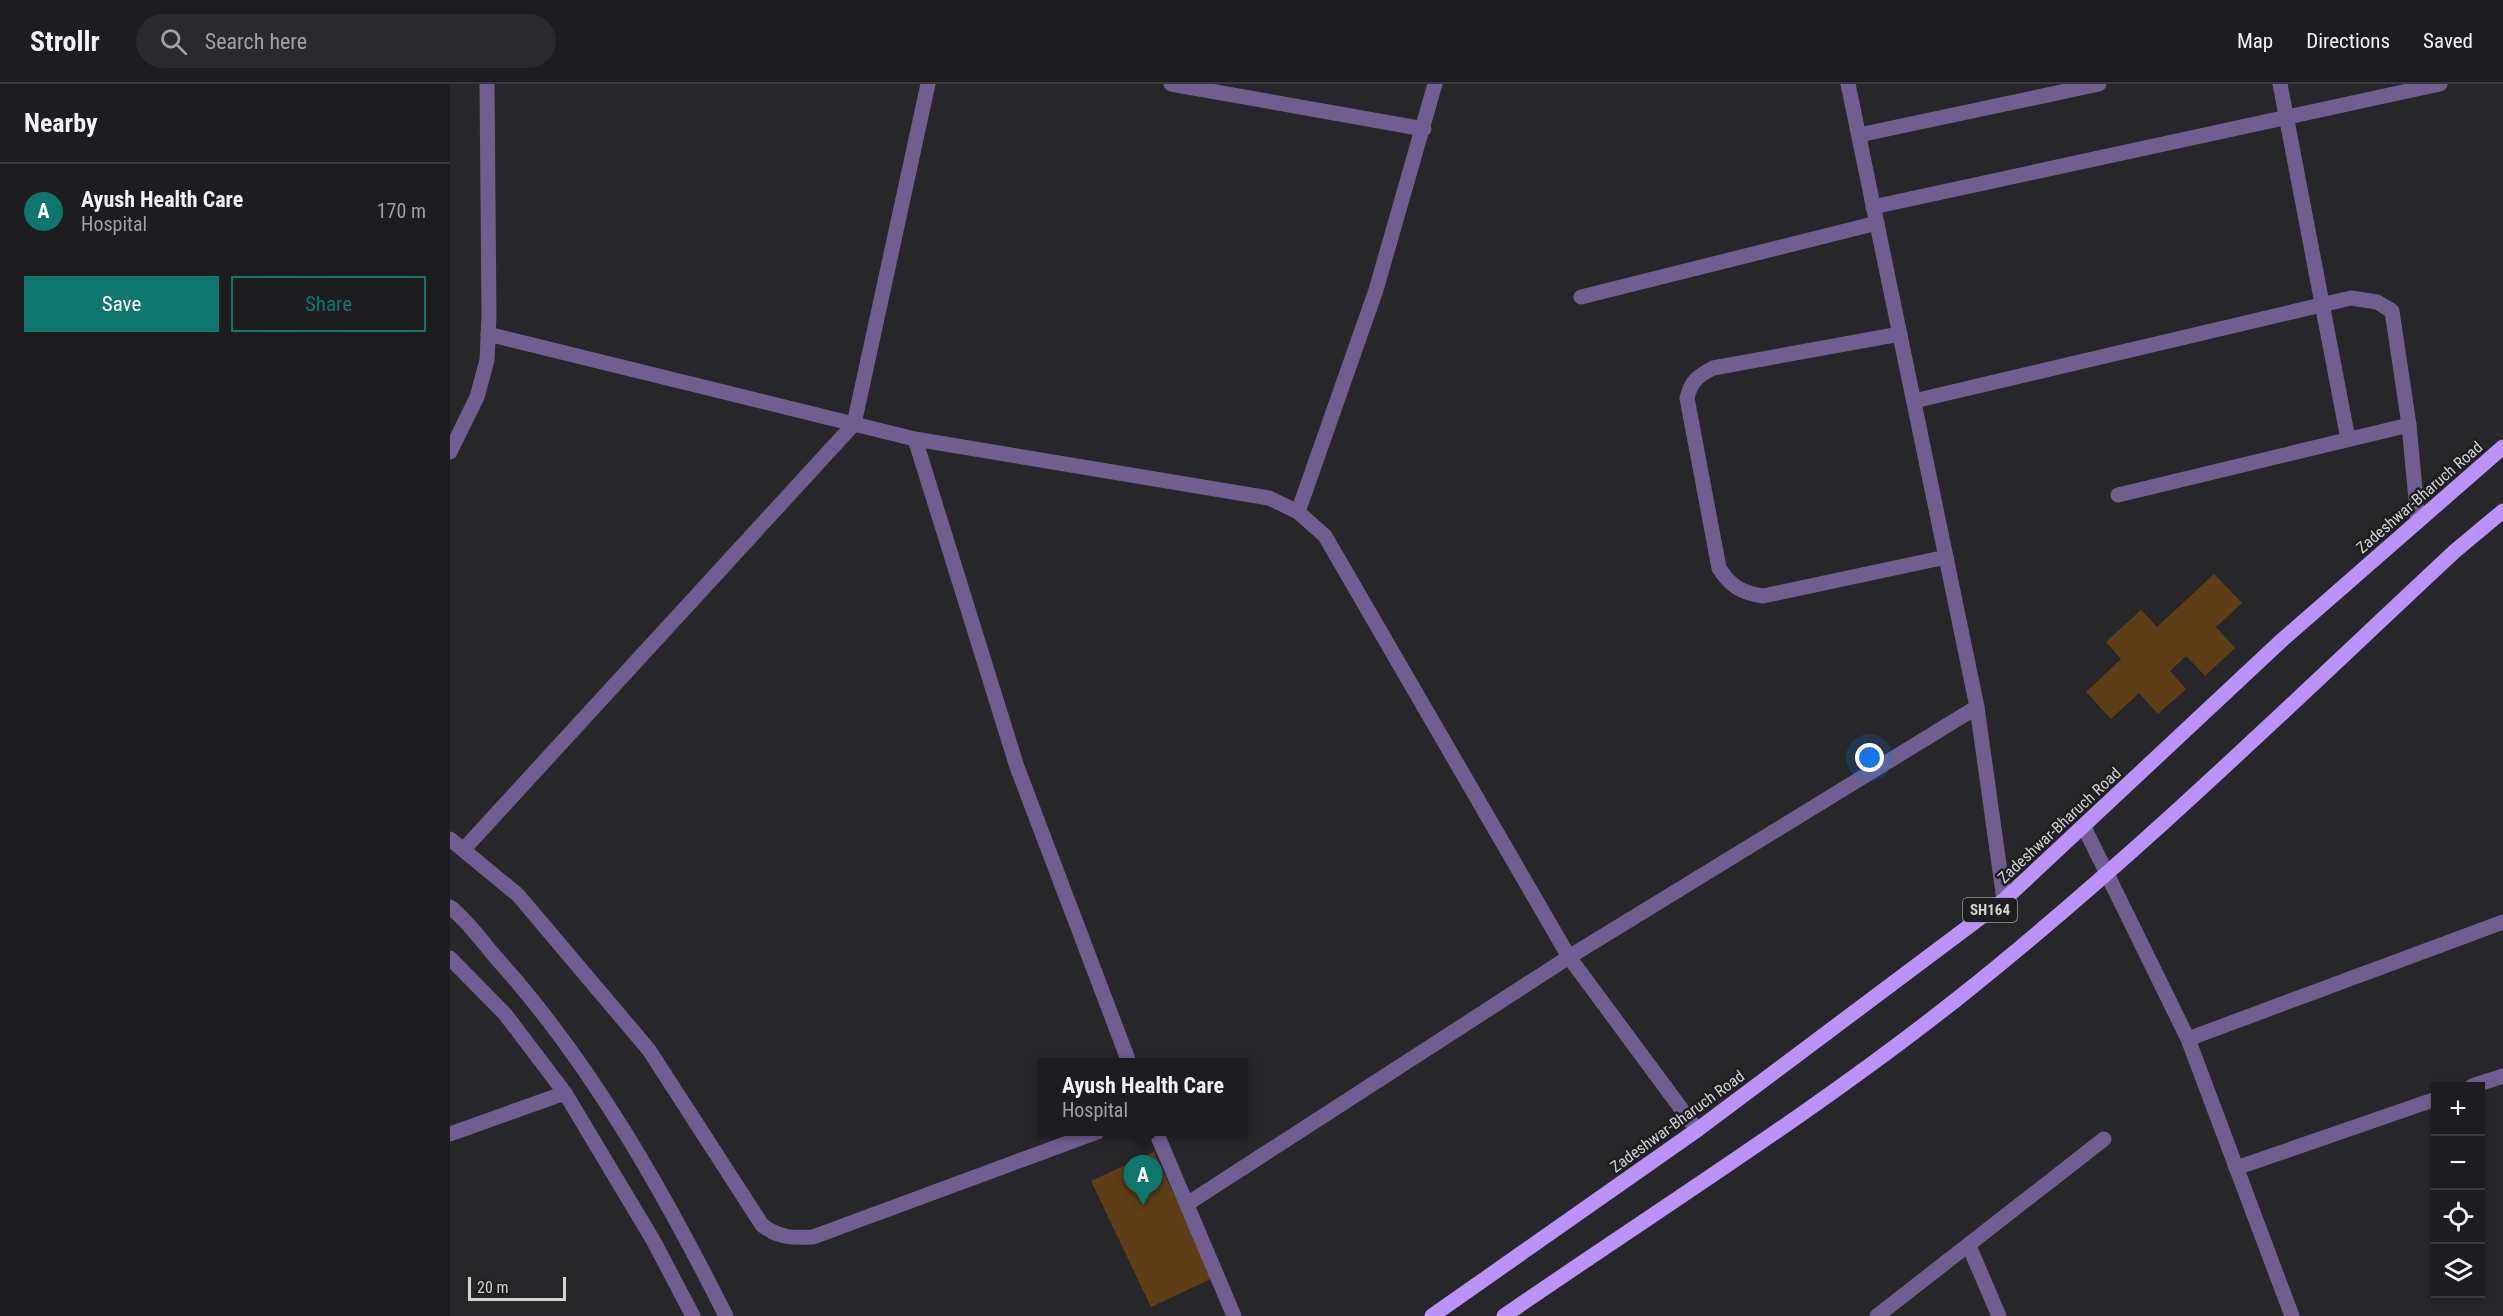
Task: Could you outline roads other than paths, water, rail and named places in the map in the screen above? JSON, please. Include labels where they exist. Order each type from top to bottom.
[{"type":"main road","name":"Zadeshwar-Bharuch Road","points":[[1432,1316],[1697,1130],[2004,900],[2281,641],[2503,447]]},
{"type":"main road","name":"SH164","points":[[1504,1316],[1848,1081],[1956,1000],[2108,875],[2455,551],[2503,511]]},
{"type":"street","points":[[450,452],[477,397],[487,360],[488,84]]},
{"type":"street","points":[[465,849],[854,424],[928,84]]},
{"type":"street","points":[[1171,84],[1424,129]]},
{"type":"street","points":[[1298,512],[1376,290],[1424,129],[1435,84]]},
{"type":"street","points":[[1848,84],[1977,707],[2004,900]]},
{"type":"street","points":[[1859,135],[2099,84]]},
{"type":"street","points":[[2280,84],[2284,118],[2348,440]]},
{"type":"street","points":[[1873,207],[2440,84]]},
{"type":"street","points":[[1581,297],[1877,224]]},
{"type":"street","points":[[1914,401],[2351,298],[2377,302],[2392,311],[2409,425],[2418,521]]},
{"type":"street","points":[[488,334],[915,439],[1269,498],[1298,512],[1325,536],[1569,957],[1697,1130]]},
{"type":"street","points":[[1899,334],[1713,368],[1698,376],[1690,385],[1687,398],[1719,568],[1733,586],[1747,593],[1763,596],[1946,557]]},
{"type":"street","points":[[2118,495],[2409,425]]},
{"type":"street","points":[[915,439],[1017,767],[1127,1058]]},
{"type":"street","points":[[1187,1204],[1569,957],[1977,707]]},
{"type":"street","points":[[2084,827],[2188,1040],[2292,1316]]},
{"type":"street","points":[[450,839],[518,894],[649,1050],[762,1225],[775,1235],[791,1238],[813,1237],[1084,1136]]},
{"type":"street","points":[[450,907],[531,997],[586,1073],[675,1215],[726,1316]]},
{"type":"street","points":[[2188,1040],[2503,922]]},
{"type":"street","points":[[450,958],[505,1014],[565,1093],[653,1240],[693,1316]]},
{"type":"street","points":[[2484,1082],[2503,1076]]},
{"type":"street","points":[[450,1134],[565,1093]]},
{"type":"street","points":[[2236,1168],[2431,1101]]},
{"type":"street","points":[[1158,1136],[1234,1316]]},
{"type":"street","points":[[1877,1316],[2104,1139]]},
{"type":"street","points":[[1969,1246],[2000,1316]]},
{"type":"place","name":"Ayush Health Care","points":[[1143,1205]]}]
